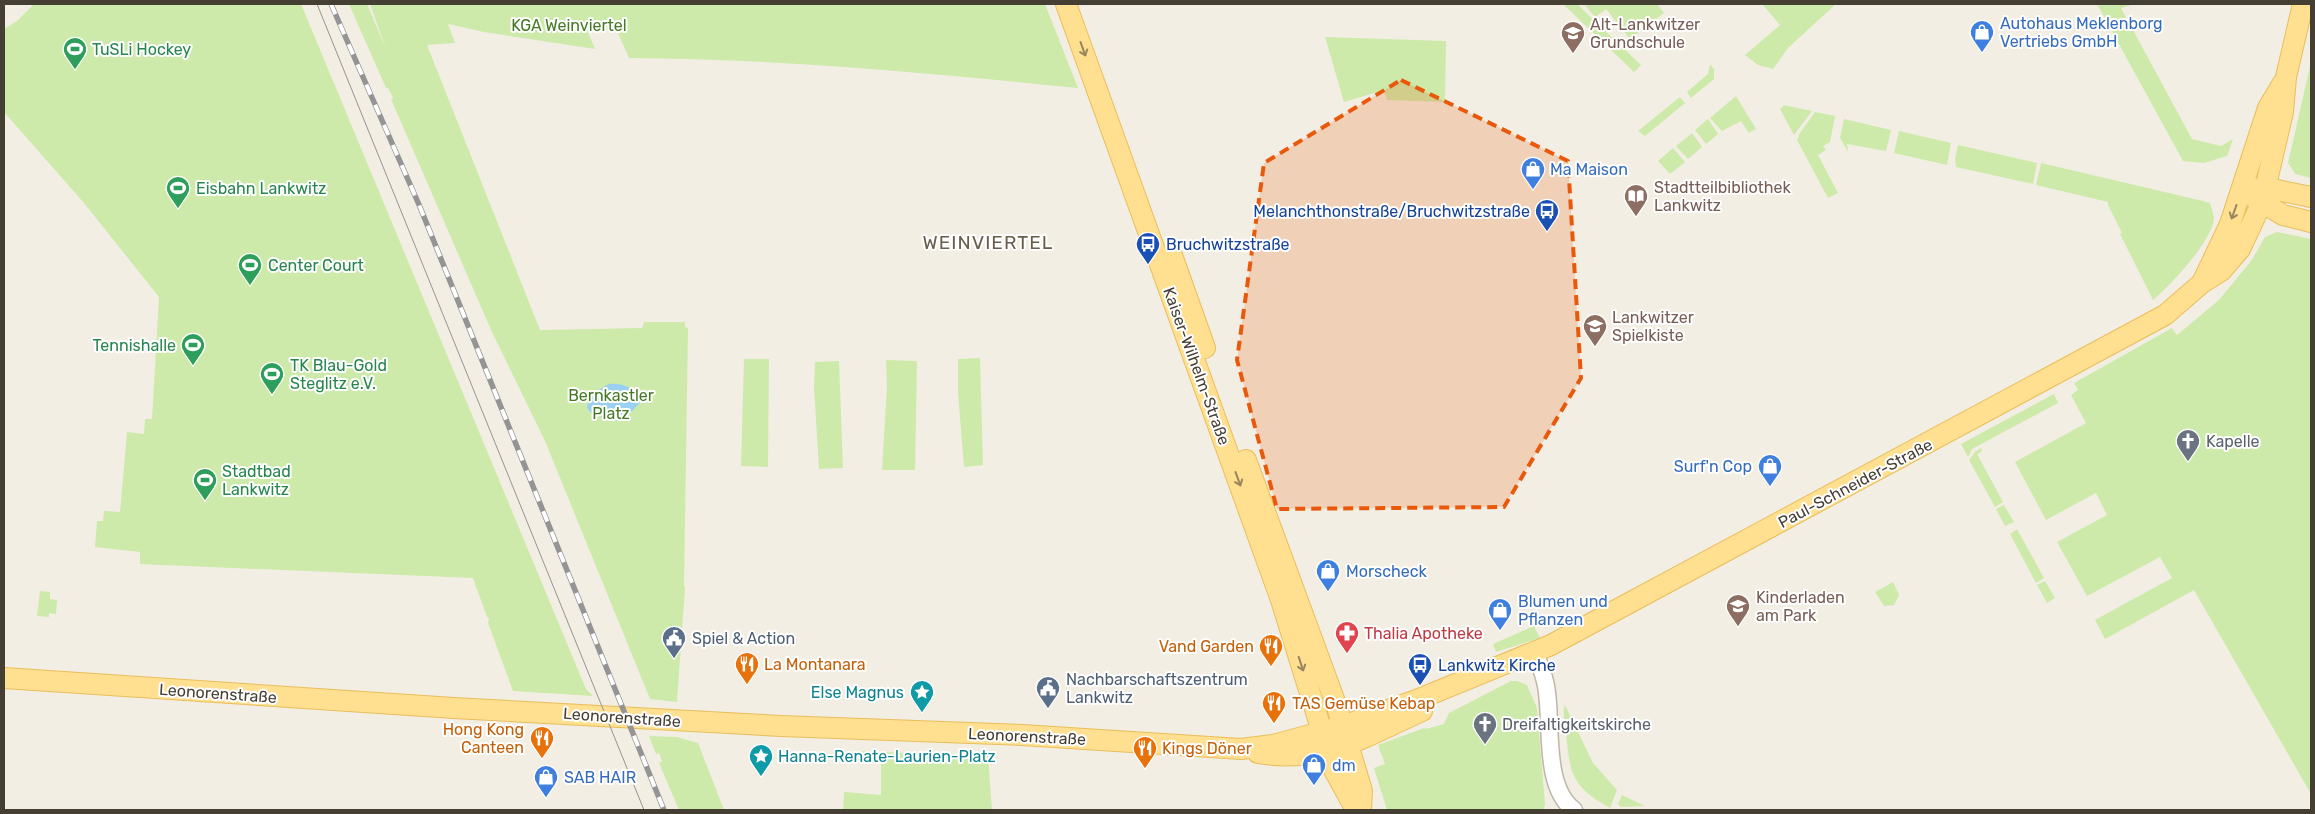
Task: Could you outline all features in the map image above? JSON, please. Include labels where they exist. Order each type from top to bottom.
[{"type":"main road","name":"Kaiser-Wilhelm-Straße","points":[[1066,4],[1281,600],[1328,750],[1341,786],[1356,810]]},
{"type":"main road","name":"Kaiser-Wilhelm-Straße","points":[[1081,4],[1345,735],[1362,790],[1361,810]]},
{"type":"main road","points":[[2286,77],[2303,4]]},
{"type":"main road","name":"Paul-Schneider-Straße","points":[[1345,735],[1535,653],[2137,332],[2165,315],[2202,283],[2221,271],[2240,249],[2265,195],[2283,112],[2286,77]]},
{"type":"main road","name":"Paul-Schneider-Straße","points":[[2202,283],[2230,224],[2268,108],[2286,77]]},
{"type":"main road","points":[[2242,190],[2265,195],[2311,197]]},
{"type":"main road","points":[[2265,195],[2283,215],[2311,222]]},
{"type":"main road","name":"Leonorenstraße","points":[[4,678],[454,708],[718,723],[1022,736],[1241,750],[1289,757],[1314,755],[1328,750]]},
{"type":"main road","points":[[1323,731],[1345,735]]},
{"type":"main road","name":"Leonorenstraße","points":[[1241,750],[1273,745],[1323,731]]},
{"type":"main road","points":[[1328,750],[1345,735]]},
{"type":"street","points":[[1535,653],[1546,684],[1554,777],[1562,798],[1574,810]]},
{"type":"highlighted area","points":[[1401,80],[1568,161],[1581,378],[1504,507],[1277,509],[1237,360],[1264,163]]},
{"type":"green space","points":[[34,4],[301,4],[586,689],[593,696],[513,691],[488,623],[489,618],[473,578],[140,564],[140,552],[95,547],[97,521],[103,521],[104,511],[120,512],[127,432],[144,434],[145,419],[152,419],[159,297],[84,203],[4,112],[4,29],[17,21]]},
{"type":"green space","points":[[349,4],[367,4],[386,49],[370,4],[1045,4],[1078,88],[910,72],[797,64],[629,58],[616,29],[588,32],[595,49],[484,32],[448,24],[455,43],[427,45],[540,330],[642,328],[644,322],[685,322],[685,327],[688,328],[685,587],[677,702],[650,699],[545,441],[491,330],[391,99],[393,98],[388,88],[386,88]]},
{"type":"green space","points":[[1563,4],[1577,4],[1641,65],[1634,72]]},
{"type":"green space","points":[[1584,4],[1657,4],[1664,13],[1630,39],[1606,9],[1595,17]]},
{"type":"green space","points":[[1764,4],[1836,4],[1788,48],[1773,69],[1758,65],[1745,55],[1780,25]]},
{"type":"green space","points":[[2097,4],[2135,4],[2121,8],[2192,139],[2221,146],[2233,139],[2227,156],[2204,163],[2183,161]]},
{"type":"green space","points":[[1325,37],[1446,41],[1445,102],[1387,100],[1384,90],[1344,102]]},
{"type":"green space","points":[[2311,62],[2311,178],[2295,174],[2288,163]]},
{"type":"green space","points":[[1710,64],[1714,69],[1714,79],[1691,98],[1687,92],[1708,74]]},
{"type":"green space","points":[[1736,96],[1756,129],[1749,133],[1741,121],[1722,131],[1710,118]]},
{"type":"green space","points":[[1680,97],[1685,103],[1645,136],[1638,131]]},
{"type":"green space","points":[[1784,105],[1812,111],[1794,135],[1780,109]]},
{"type":"green space","points":[[1815,112],[1835,116],[1830,142],[1823,146],[1826,150],[1818,155],[1838,193],[1828,198],[1797,140]]},
{"type":"green space","points":[[1708,119],[1718,134],[1706,144],[1695,130]]},
{"type":"green space","points":[[1844,119],[1891,130],[1886,151],[1847,144],[1848,152],[1840,138]]},
{"type":"green space","points":[[1899,131],[1951,143],[1947,165],[1894,153]]},
{"type":"green space","points":[[1692,133],[1702,147],[1688,159],[1676,146]]},
{"type":"green space","points":[[1958,145],[2037,163],[2033,184],[1956,167],[1955,159]]},
{"type":"green space","points":[[1673,148],[1685,162],[1670,174],[1658,161]]},
{"type":"green space","points":[[2041,163],[2210,203],[2214,215],[2212,228],[2189,263],[2153,300],[2120,234],[2122,233],[2108,202],[2036,185]]},
{"type":"green space","points":[[2277,232],[2311,239],[2311,794],[2194,590],[2105,639],[2095,620],[2172,578],[2160,557],[2087,596],[2057,542],[2107,515],[2096,493],[2046,520],[2015,462],[2086,423],[2071,395],[2078,390],[2074,383],[2172,328],[2177,335],[2219,300],[2251,261],[2265,237]]},
{"type":"green space","points":[[980,358],[983,465],[964,467],[958,392],[958,359]]},
{"type":"green space","points":[[744,359],[769,359],[768,467],[741,466]]},
{"type":"green space","points":[[886,360],[917,361],[915,470],[882,470],[887,386]]},
{"type":"green space","points":[[839,361],[843,468],[819,469],[814,387],[815,362]]},
{"type":"green space","points":[[2054,394],[2058,403],[1972,449],[1968,457],[1961,444]]},
{"type":"green space","points":[[1981,448],[1982,451],[1977,454],[2003,502],[1995,507],[1969,460]]},
{"type":"green space","points":[[2004,505],[2014,522],[2005,526],[1996,509]]},
{"type":"green space","points":[[2017,529],[2044,578],[2036,583],[2010,534]]},
{"type":"green space","points":[[2045,581],[2055,598],[2047,603],[2037,585]]},
{"type":"green space","points":[[1893,582],[1899,595],[1894,605],[1884,606],[1875,592]]},
{"type":"green space","points":[[40,591],[50,592],[50,599],[57,600],[56,614],[49,613],[49,617],[37,616]]},
{"type":"green space","points":[[1534,626],[1540,638],[1496,652],[1493,644]]},
{"type":"green space","points":[[1511,681],[1527,685],[1537,708],[1545,805],[1543,810],[1387,810],[1374,768],[1385,764],[1378,745],[1424,728],[1444,724],[1449,713]]},
{"type":"green space","points":[[1565,705],[1593,763],[1617,790],[1610,808],[1587,793],[1575,778],[1571,769],[1564,718]]},
{"type":"green space","points":[[649,736],[677,737],[698,743],[724,810],[679,810],[659,763],[662,761],[659,753],[656,754]]},
{"type":"green space","points":[[855,751],[988,756],[992,810],[843,810],[844,792],[881,795],[881,763],[855,762]]},
{"type":"green space","points":[[1622,795],[1645,806],[1621,807],[1618,804]]},
{"type":"water","points":[[609,384],[626,386],[640,396],[638,405],[626,417],[615,421],[593,414],[587,407],[595,393]]},
{"type":"tram line","points":[[317,4],[644,810]]},
{"type":"railway","points":[[331,4],[420,207],[664,810]]},
{"type":"place","name":"Autohaus Meklenborg Vertriebs GmbH","points":[[1982,53]]},
{"type":"place","name":"Alt-Lankwitzer Grundschule","points":[[1573,54]]},
{"type":"place","name":"TuSLi Hockey","points":[[75,70]]},
{"type":"place","name":"Ma Maison","points":[[1533,190]]},
{"type":"place","name":"Eisbahn Lankwitz","points":[[178,209]]},
{"type":"place","name":"Stadtteilbibliothek Lankwitz","points":[[1636,217]]},
{"type":"place","name":"Melanchthonstraße/Bruchwitzstraße","points":[[1547,232]]},
{"type":"place","name":"Bruchwitzstraße","points":[[1148,265]]},
{"type":"place","name":"Center Court","points":[[250,286]]},
{"type":"place","name":"Lankwitzer Spielkiste","points":[[1595,347]]},
{"type":"place","name":"Tennishalle","points":[[193,366]]},
{"type":"place","name":"TK Blau-Gold Steglitz e.V.","points":[[272,395]]},
{"type":"place","name":"Kapelle","points":[[2188,462]]},
{"type":"place","name":"Surf'n Cop","points":[[1770,487]]},
{"type":"place","name":"Stadtbad Lankwitz","points":[[205,501]]},
{"type":"place","name":"Morscheck","points":[[1328,592]]},
{"type":"place","name":"Kinderladen am Park","points":[[1738,627]]},
{"type":"place","name":"Blumen und Pflanzen","points":[[1500,631]]},
{"type":"place","name":"Thalia Apotheke","points":[[1347,654]]},
{"type":"place","name":"Spiel & Action","points":[[674,659]]},
{"type":"place","name":"Vand Garden","points":[[1271,667]]},
{"type":"place","name":"La Montanara","points":[[747,685]]},
{"type":"place","name":"Lankwitz Kirche","points":[[1420,686]]},
{"type":"place","name":"Nachbarschaftszentrum Lankwitz","points":[[1048,709]]},
{"type":"place","name":"Else Magnus","points":[[922,713]]},
{"type":"place","name":"TAS Gemüse Kebap","points":[[1274,724]]},
{"type":"place","name":"Dreifaltigkeitskirche","points":[[1485,745]]},
{"type":"place","name":"Hong Kong Canteen","points":[[542,759]]},
{"type":"place","name":"Kings Döner","points":[[1145,769]]},
{"type":"place","name":"Hanna-Renate-Laurien-Platz","points":[[761,777]]},
{"type":"place","name":"dm","points":[[1314,786]]},
{"type":"place","name":"SAB HAIR","points":[[546,798]]},
{"type":"district","name":"WEINVIERTEL","points":[[988,242]]},
{"type":"park label","name":"KGA Weinviertel","points":[[569,25]]},
{"type":"park label","name":"Bernkastler Platz","points":[[611,404]]}]
